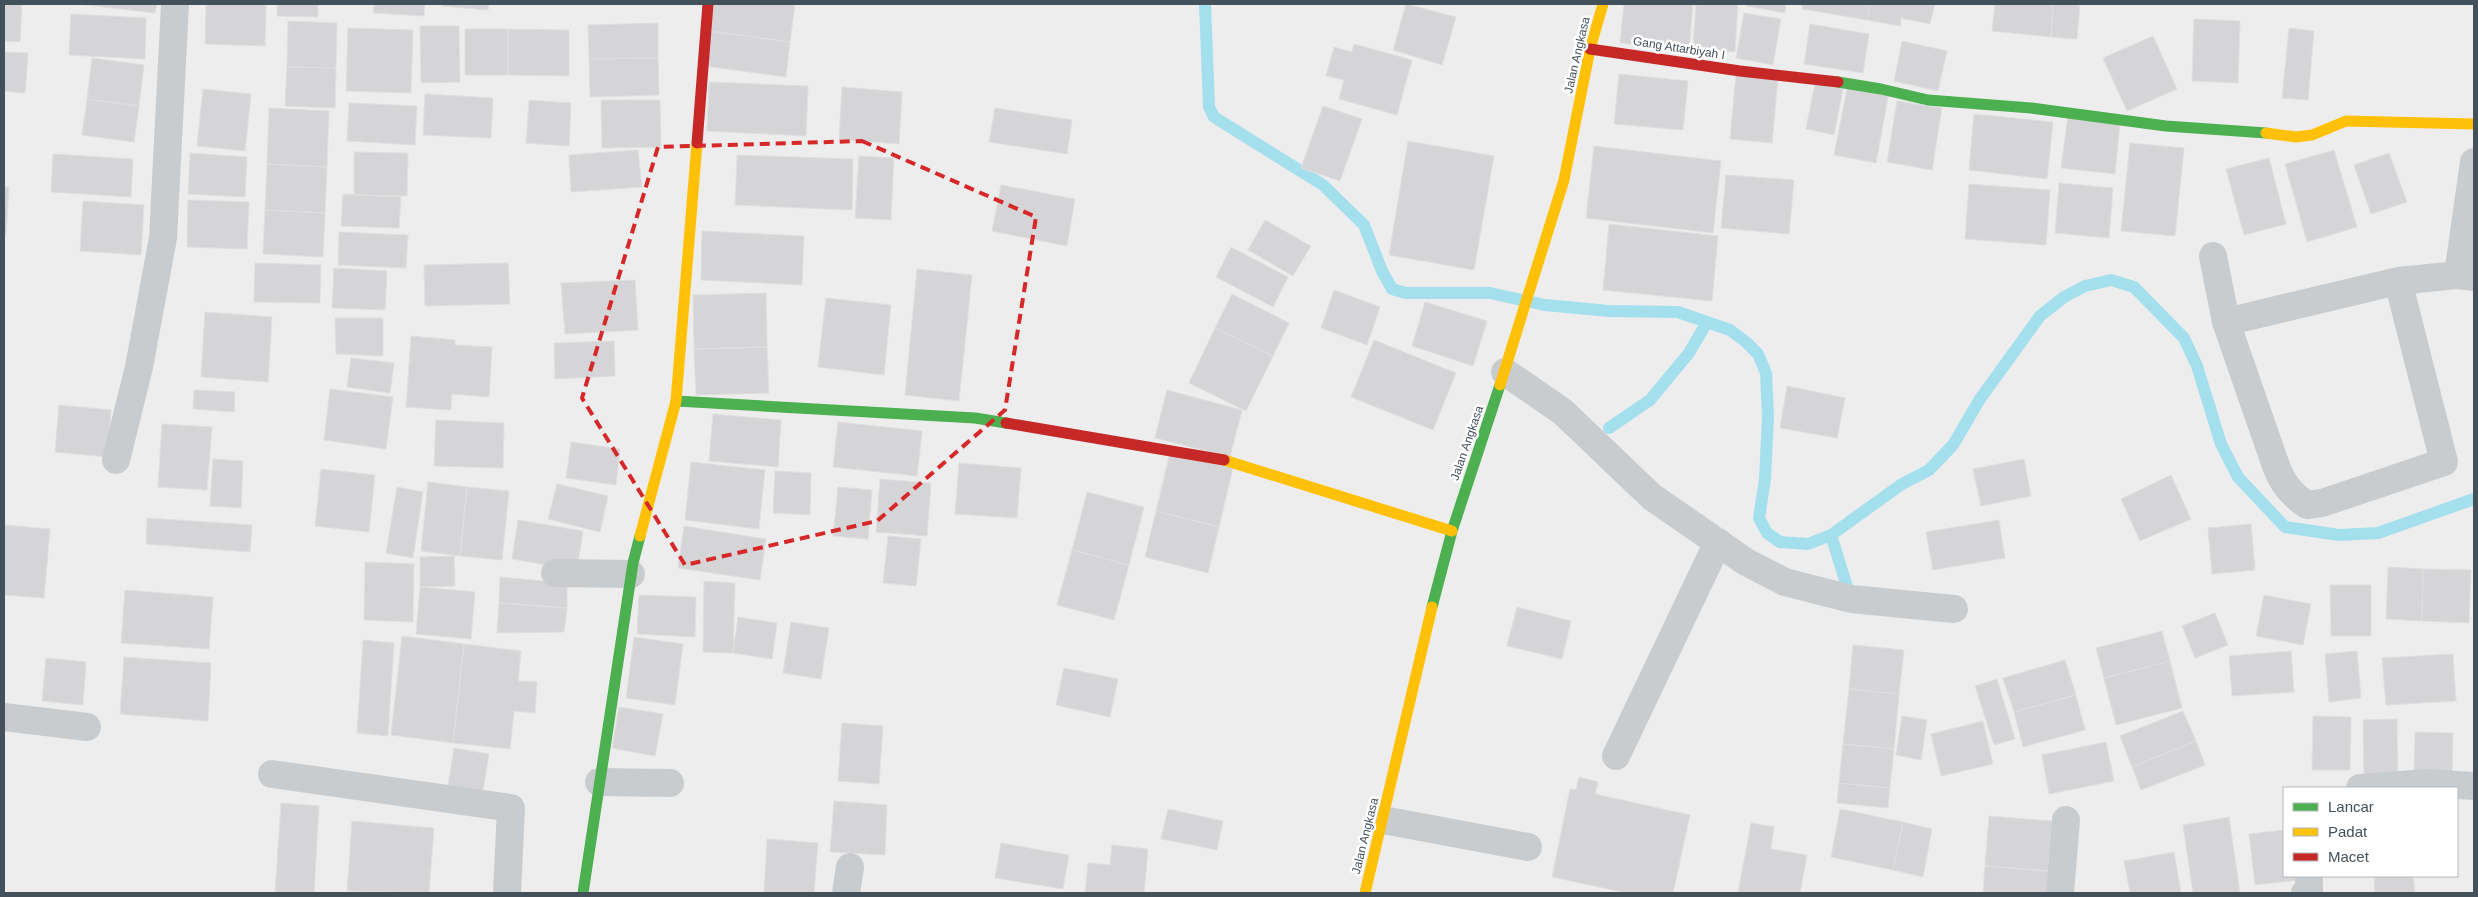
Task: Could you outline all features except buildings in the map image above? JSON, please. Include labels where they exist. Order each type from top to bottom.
[{"type":"street","points":[[116,460],[139,367],[163,238],[176,4]]},
{"type":"street","points":[[583,893],[631,574],[676,401],[708,4]]},
{"type":"street","name":"Jalan Angkasa","points":[[1365,893],[1411,691],[1452,531],[1505,372],[1564,180],[1590,49],[1603,4]]},
{"type":"street","name":"Gang Attarbiyah I","points":[[1590,49],[1764,74],[1803,77],[1881,89],[1928,100],[2031,108],[2166,126],[2250,131],[2296,137],[2312,135],[2346,121],[2474,124]]},
{"type":"street","points":[[2226,322],[2398,282],[2466,276],[2474,162]]},
{"type":"street","points":[[2213,256],[2226,322],[2284,485],[2295,497],[2307,505],[2322,503],[2444,462],[2398,282]]},
{"type":"street","points":[[1505,372],[1562,412],[1652,497],[1746,562],[1785,582],[1851,599],[1954,609]]},
{"type":"street","points":[[676,401],[975,418],[1189,453],[1218,458],[1452,531]]},
{"type":"street","points":[[1616,756],[1718,542]]},
{"type":"street","points":[[554,574],[631,574]]},
{"type":"street","points":[[4,716],[87,726]]},
{"type":"street","points":[[272,774],[511,808],[507,893]]},
{"type":"street","points":[[599,782],[670,783]]},
{"type":"street","points":[[2373,787],[2427,783],[2474,786]]},
{"type":"street","points":[[1383,820],[1528,847]]},
{"type":"street","points":[[2060,893],[2066,820]]},
{"type":"street","points":[[2305,893],[2309,893],[2309,877]]},
{"type":"highlighted area","points":[[862,141],[1036,217],[1005,410],[877,521],[685,565],[582,398],[658,147]]},
{"type":"waterway","points":[[1205,4],[1209,107],[1214,117],[1323,185],[1364,225],[1382,271],[1392,289],[1406,293],[1490,293],[1545,305],[1609,311],[1678,312],[1730,330],[1746,342],[1758,354],[1766,373],[1768,417],[1765,479],[1759,518],[1767,533],[1780,542],[1808,544],[1831,535],[1902,484],[1929,470],[1953,445],[1980,399],[2040,316],[2064,297],[2085,286],[2111,280],[2134,287],[2184,338],[2197,366],[2221,444],[2238,477],[2285,527],[2339,535],[2378,533],[2474,499]]},
{"type":"waterway","points":[[1609,428],[1650,400],[1689,353],[1707,322]]},
{"type":"waterway","points":[[1831,535],[1848,590]]},
{"type":"traffic: fast","points":[[1838,82],[1881,89],[1928,100],[2031,108],[2166,126],[2266,133]]},
{"type":"traffic: fast","points":[[1432,607],[1452,531],[1500,385]]},
{"type":"traffic: fast","points":[[676,401],[975,418],[1006,423]]},
{"type":"traffic: fast","points":[[583,893],[633,563],[640,536]]},
{"type":"traffic: slow","points":[[1500,385],[1564,180],[1590,49],[1603,4]]},
{"type":"traffic: slow","points":[[2266,133],[2296,137],[2312,135],[2346,121],[2474,124]]},
{"type":"traffic: slow","points":[[640,536],[676,401],[697,143]]},
{"type":"traffic: slow","points":[[1224,460],[1452,531]]},
{"type":"traffic: slow","points":[[1365,893],[1432,607]]},
{"type":"traffic: jam","points":[[697,143],[708,4]]},
{"type":"traffic: jam","points":[[1590,49],[1740,71],[1838,82]]},
{"type":"traffic: jam","points":[[1006,423],[1224,460]]}]
